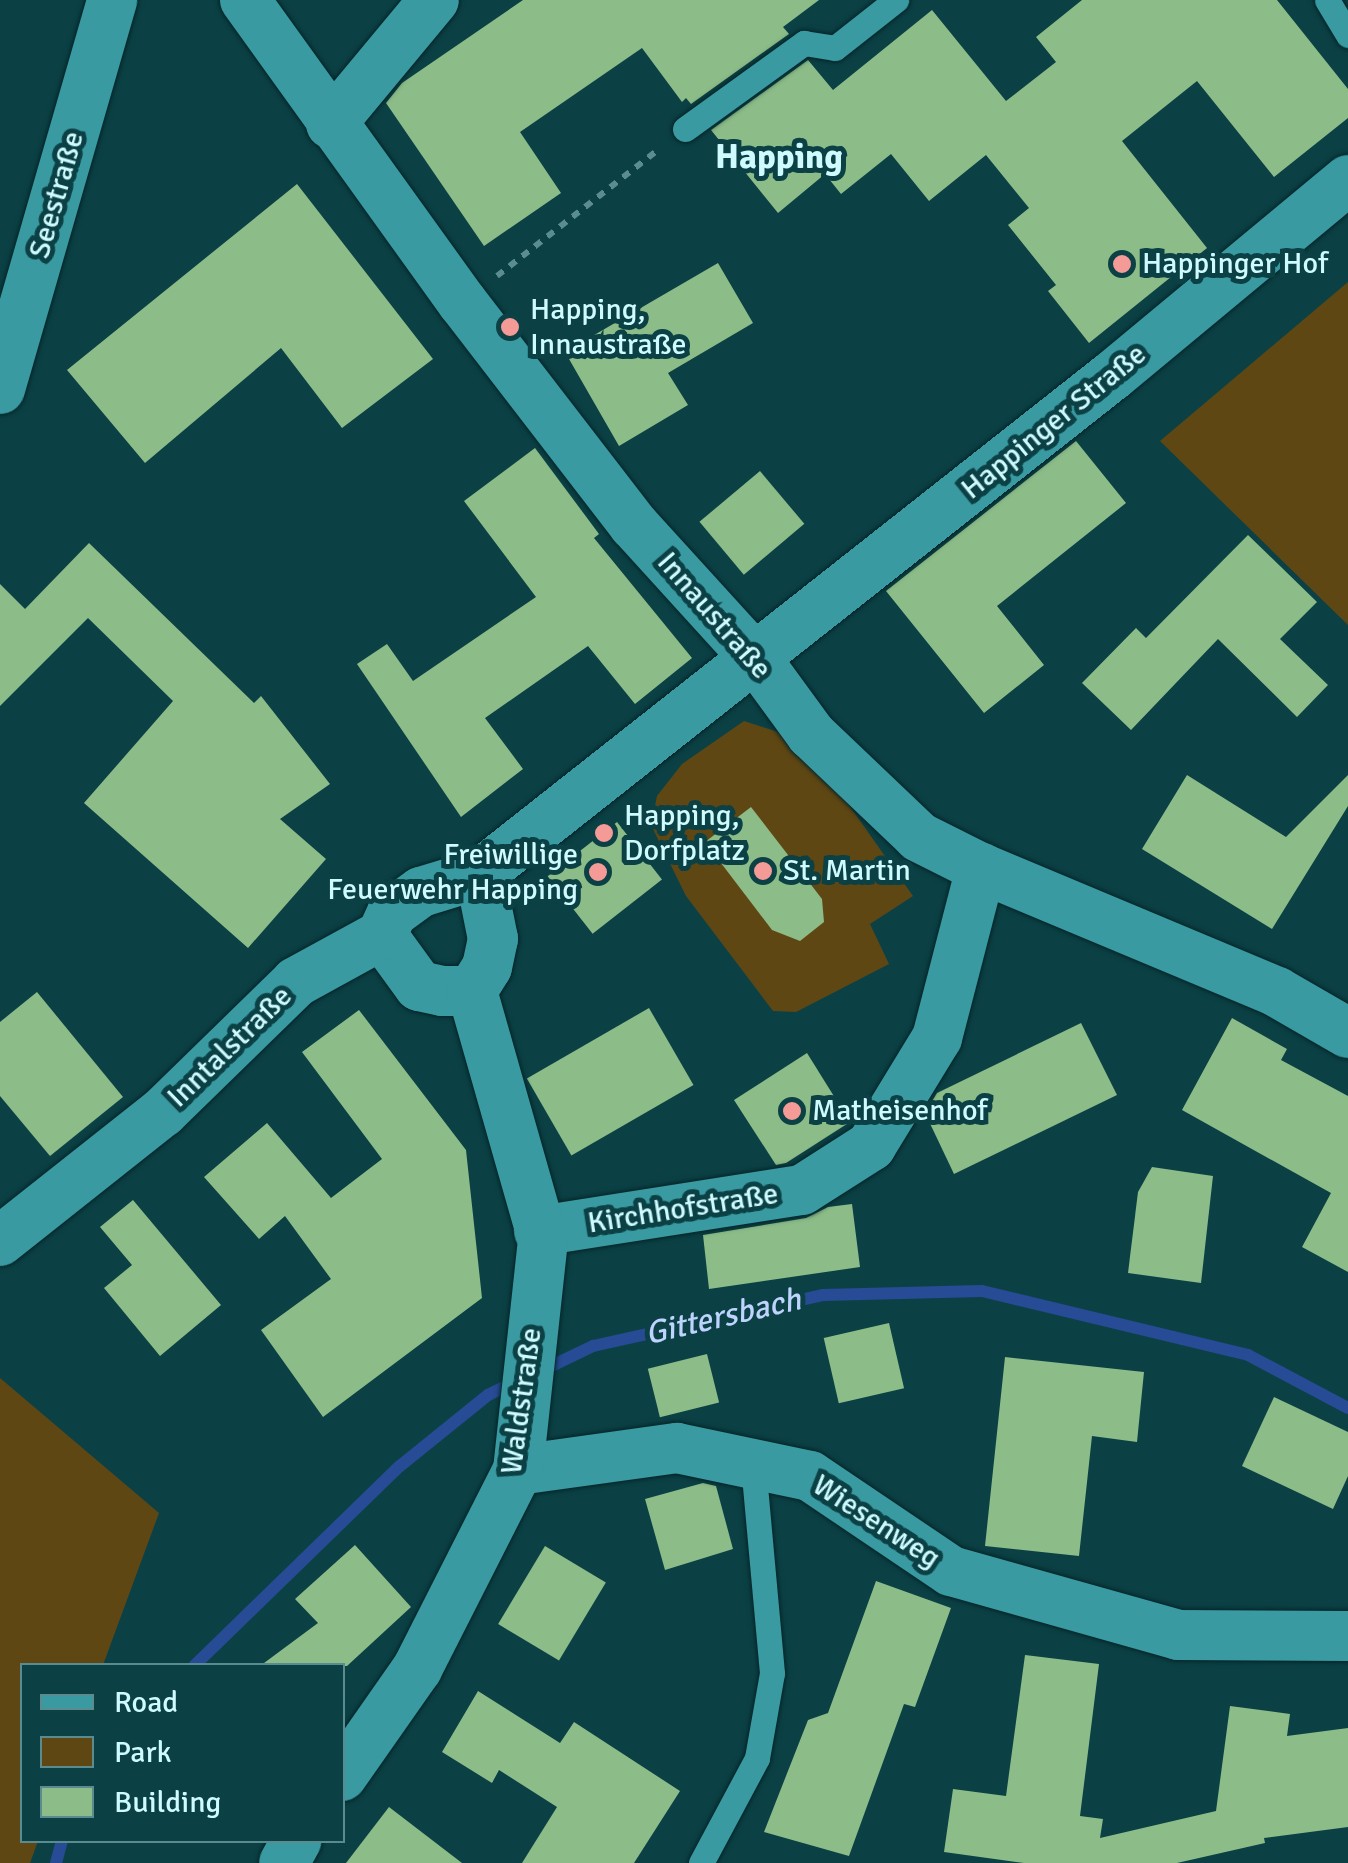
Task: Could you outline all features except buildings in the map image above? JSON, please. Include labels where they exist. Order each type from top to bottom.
[{"type":"street","name":"Seestraße","points":[[0,389],[112,0]]},
{"type":"street","name":"Innaustraße","points":[[244,0],[331,124],[634,525],[757,660],[811,734],[919,837],[981,868],[1276,992],[1348,1034]]},
{"type":"street","points":[[331,124],[434,0]]},
{"type":"street","name":"Happinger Straße","points":[[757,660],[1112,376],[1348,180]]},
{"type":"street","name":"Inntalstraße","points":[[0,1242],[163,1112],[296,982],[382,935],[392,913],[421,892],[480,874],[651,737],[757,660]]},
{"type":"street","name":"Kirchhofstraße","points":[[540,1231],[802,1190],[871,1146],[937,1038],[981,868]]},
{"type":"street","points":[[382,935],[419,986],[442,992],[472,991],[487,967],[493,939],[480,874]]},
{"type":"street","name":"Waldstraße","points":[[345,1772],[416,1669],[518,1470],[543,1240],[472,991]]},
{"type":"street","name":"Wiesenweg","points":[[518,1470],[677,1448],[810,1476],[951,1571],[970,1577],[1178,1635],[1348,1636]]},
{"type":"lane","points":[[685,128],[804,43],[835,48],[896,0]]},
{"type":"lane","points":[[1327,0],[1348,35]]},
{"type":"lane","points":[[700,1863],[757,1758],[772,1673],[753,1464]]},
{"type":"path","points":[[464,303],[685,128]]},
{"type":"green space","points":[[1348,282],[1348,625],[1160,441]]},
{"type":"green space","points":[[744,721],[784,734],[825,771],[913,896],[870,924],[889,964],[796,1012],[773,1011],[686,896],[651,825],[657,796],[682,764]]},
{"type":"green space","points":[[0,1378],[159,1513],[104,1663],[20,1663],[20,1843],[37,1843],[30,1863],[0,1863]]},
{"type":"waterway","name":"Gittersbach","points":[[541,1371],[593,1346],[823,1295],[982,1291],[1248,1355],[1348,1408]]},
{"type":"waterway","name":"Gittersbach","points":[[197,1663],[400,1466],[488,1395],[513,1383]]},
{"type":"waterway","name":"Gittersbach","points":[[56,1863],[61,1843]]},
{"type":"place","name":"Happinger Hof","points":[[1122,264]]},
{"type":"place","name":"Happing, Innaustraße","points":[[510,327]]},
{"type":"place","name":"Happing, Dorfplatz","points":[[604,833]]},
{"type":"place","name":"St. Martin","points":[[763,871]]},
{"type":"place","name":"Freiwillige Feuerwehr Happing","points":[[598,872]]},
{"type":"place","name":"Matheisenhof","points":[[792,1111]]},
{"type":"district","name":"Happing","points":[[779,157]]}]
